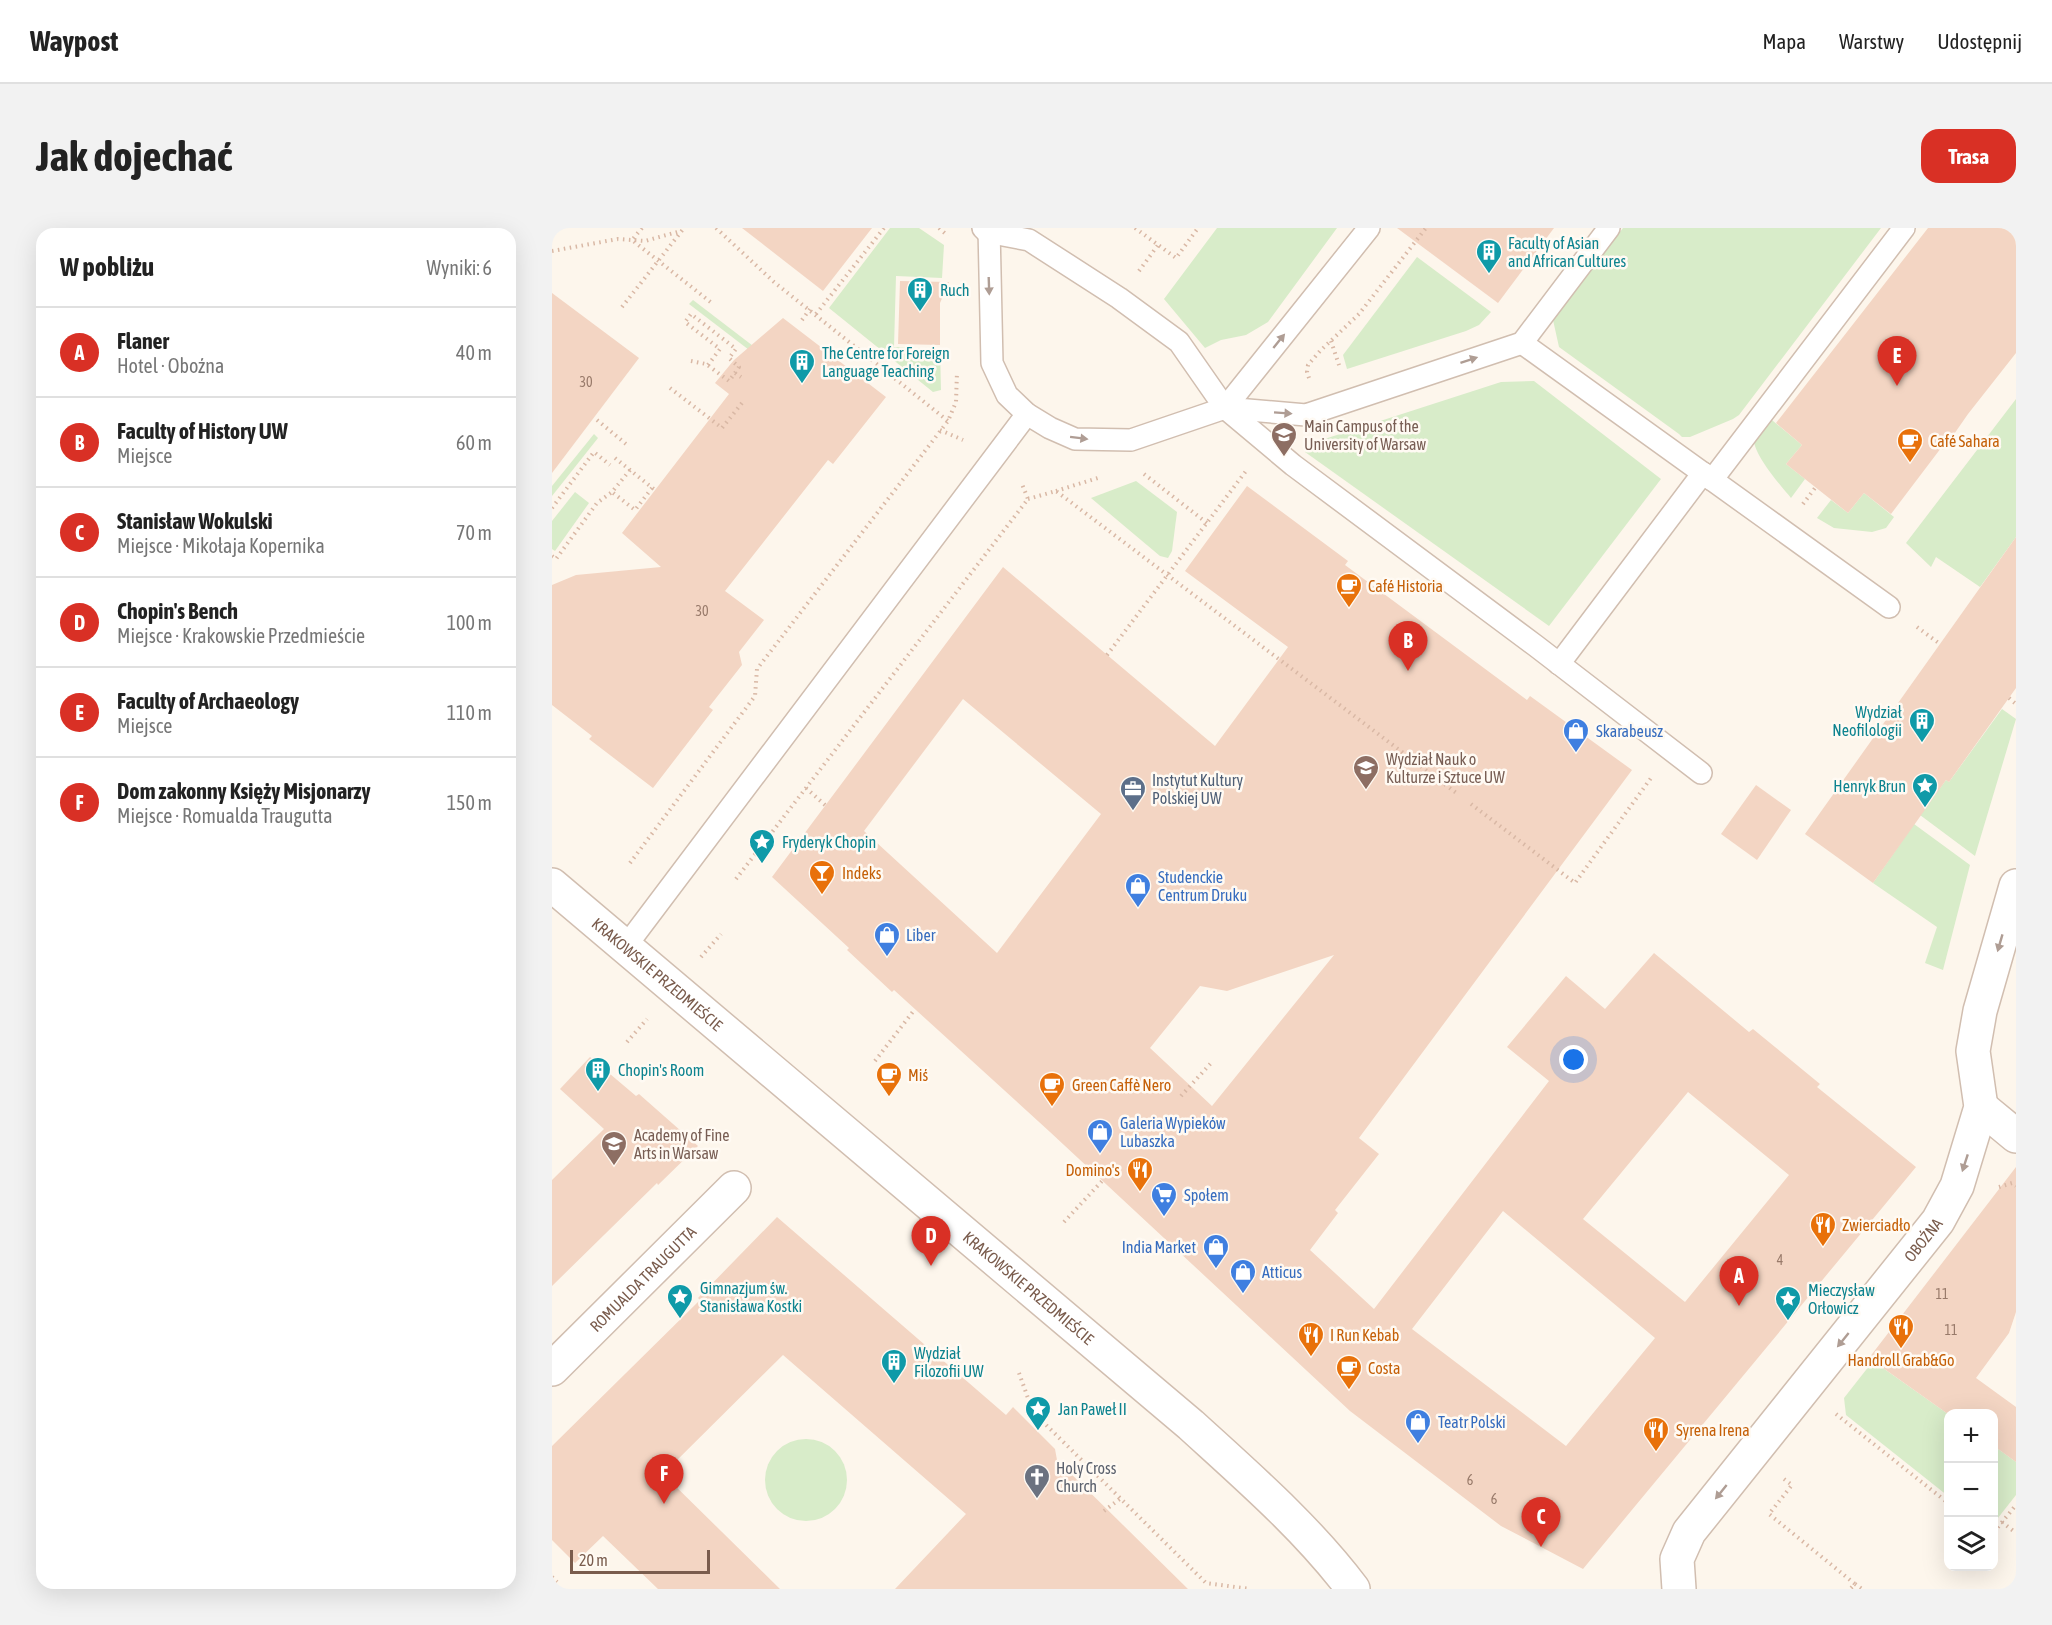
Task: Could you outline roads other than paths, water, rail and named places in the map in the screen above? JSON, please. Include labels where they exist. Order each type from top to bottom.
[{"type":"street","name":"KRAKOWSKIE PRZEDMIEŚCIE","points":[[552,885],[1200,1433],[1261,1488],[1322,1552],[1353,1589]]},
{"type":"street","name":"OBOŹNA","points":[[1679,1589],[1677,1559],[1689,1532],[1938,1221],[1958,1186],[1981,1107],[1973,1051],[1980,1011],[2016,886]]},
{"type":"street","points":[[1981,1107],[2016,1136]]},
{"type":"street","name":"ROMUALDA TRAUGUTTA","points":[[552,1369],[734,1188]]},
{"type":"lane","points":[[1225,408],[1369,228]]},
{"type":"lane","points":[[1609,228],[1522,343],[1306,415],[1225,408],[1131,440],[1074,439],[1027,414],[1007,395],[992,363],[986,229],[1029,240],[1119,298],[1179,342],[1225,408],[1293,465],[1701,773]]},
{"type":"lane","points":[[1559,664],[1904,228]]},
{"type":"lane","points":[[1522,343],[1889,607]]},
{"type":"lane","points":[[626,946],[1027,414]]},
{"type":"place","name":"Faculty of Asian and African Cultures","points":[[1489,275]]},
{"type":"place","name":"Ruch","points":[[920,313]]},
{"type":"place","name":"The Centre for Foreign Language Teaching","points":[[802,385]]},
{"type":"place","name":"Faculty of Archaeology","points":[[1897,386]]},
{"type":"place","name":"Main Campus of the University of Warsaw","points":[[1284,458]]},
{"type":"place","name":"Café Sahara","points":[[1910,464]]},
{"type":"place","name":"Café Historia","points":[[1349,609]]},
{"type":"place","name":"Faculty of History UW","points":[[1408,671]]},
{"type":"place","name":"Wydział Neofilologii","points":[[1922,744]]},
{"type":"place","name":"Skarabeusz","points":[[1576,754]]},
{"type":"place","name":"Wydział Nauk o Kulturze i Sztuce UW","points":[[1366,791]]},
{"type":"place","name":"Henryk Brun","points":[[1925,809]]},
{"type":"place","name":"Instytut Kultury Polskiej UW","points":[[1133,812]]},
{"type":"place","name":"Fryderyk Chopin","points":[[762,865]]},
{"type":"place","name":"Indeks","points":[[822,896]]},
{"type":"place","name":"Studenckie Centrum Druku","points":[[1138,909]]},
{"type":"place","name":"Liber","points":[[887,958]]},
{"type":"place","name":"Chopin's Room","points":[[598,1093]]},
{"type":"place","name":"Miś","points":[[889,1098]]},
{"type":"place","name":"Green Caffè Nero","points":[[1052,1108]]},
{"type":"place","name":"Galeria Wypieków Lubaszka","points":[[1100,1155]]},
{"type":"place","name":"Academy of Fine Arts in Warsaw","points":[[614,1167]]},
{"type":"place","name":"Domino's","points":[[1140,1193]]},
{"type":"place","name":"Społem","points":[[1164,1218]]},
{"type":"place","name":"Zwierciadło","points":[[1823,1248]]},
{"type":"place","name":"Chopin's Bench","points":[[931,1266]]},
{"type":"place","name":"India Market","points":[[1216,1270]]},
{"type":"place","name":"Atticus","points":[[1243,1295]]},
{"type":"place","name":"Flaner","points":[[1739,1306]]},
{"type":"place","name":"Gimnazjum św. Stanisława Kostki","points":[[680,1320]]},
{"type":"place","name":"Mieczysław Orłowicz","points":[[1788,1322]]},
{"type":"place","name":"Handroll Grab&Go","points":[[1901,1350]]},
{"type":"place","name":"I Run Kebab","points":[[1311,1358]]},
{"type":"place","name":"Wydział Filozofii UW","points":[[894,1385]]},
{"type":"place","name":"Costa","points":[[1349,1391]]},
{"type":"place","name":"Jan Paweł II","points":[[1038,1432]]},
{"type":"place","name":"Teatr Polski","points":[[1418,1445]]},
{"type":"place","name":"Syrena Irena","points":[[1656,1453]]},
{"type":"place","name":"Holy Cross Church","points":[[1037,1500]]},
{"type":"place","name":"Dom zakonny Księży Misjonarzy","points":[[664,1504]]},
{"type":"place","name":"Stanisław Wokulski","points":[[1541,1547]]}]
